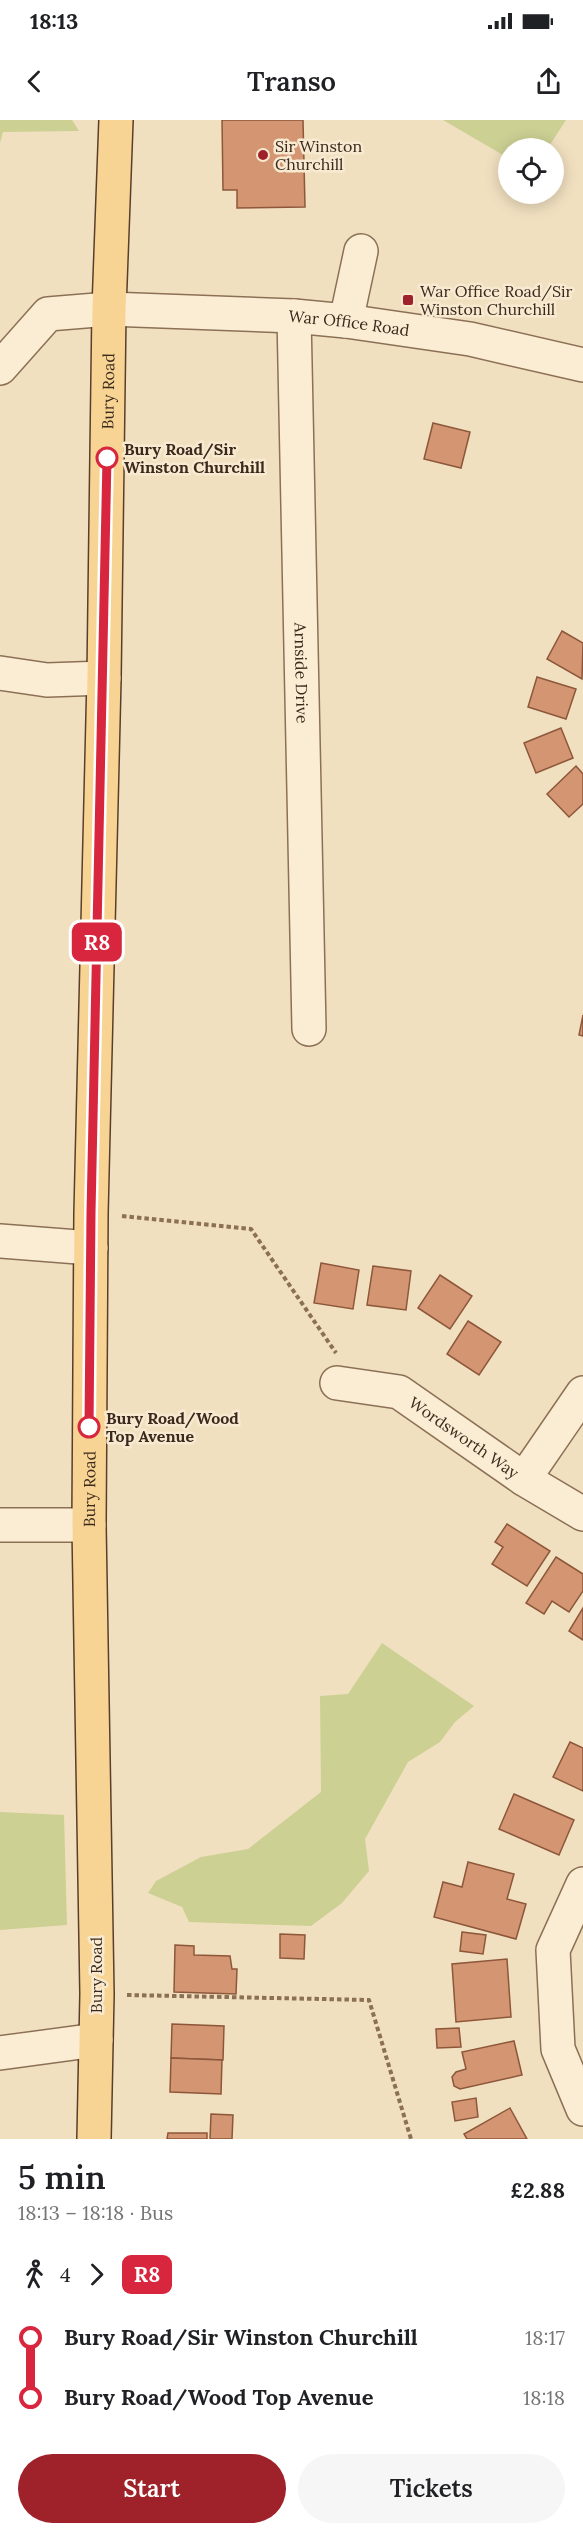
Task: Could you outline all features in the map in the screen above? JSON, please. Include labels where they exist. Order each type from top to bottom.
[{"type":"main road","name":"Bury Road","points":[[94,2139],[97,1994],[89,1526],[91,1213],[104,678],[109,309],[116,120]]},
{"type":"street","points":[[346,321],[361,251]]},
{"type":"street","name":"War Office Road","points":[[0,368],[48,314],[109,309],[294,316],[346,321],[470,339],[583,364]]},
{"type":"street","name":"Arnside Drive","points":[[294,316],[309,1029]]},
{"type":"street","points":[[0,673],[47,680],[104,678]]},
{"type":"street","points":[[0,1241],[91,1248]]},
{"type":"street","name":"Wordsworth Way","points":[[348,1385],[399,1392],[524,1479],[583,1514]]},
{"type":"street","points":[[524,1479],[583,1393]]},
{"type":"street","points":[[0,1525],[89,1526]]},
{"type":"street","points":[[583,1884],[553,1950],[558,2049],[583,2109]]},
{"type":"street","points":[[0,2053],[96,2040]]},
{"type":"path","points":[[91,1213],[251,1229],[348,1385]]},
{"type":"path","points":[[97,1994],[369,2000],[411,2139]]},
{"type":"green space","points":[[0,120],[72,120],[79,131],[3,132],[0,143]]},
{"type":"green space","points":[[443,120],[566,120],[554,138],[498,138],[498,152]]},
{"type":"green space","points":[[382,1643],[474,1706],[455,1722],[440,1742],[408,1762],[365,1839],[369,1871],[342,1903],[311,1926],[189,1922],[182,1907],[148,1893],[156,1881],[201,1857],[248,1849],[321,1792],[320,1696],[348,1694]]},
{"type":"green space","points":[[0,1812],[64,1815],[67,1925],[0,1930]]},
{"type":"building","name":"Sir Winston Churchill","points":[[222,120],[303,120],[305,207],[237,208],[237,190],[223,190]]},
{"type":"building","points":[[433,423],[470,432],[461,468],[424,459]]},
{"type":"building","points":[[562,631],[583,643],[582,679],[547,659]]},
{"type":"building","points":[[537,677],[576,689],[566,719],[528,707]]},
{"type":"building","points":[[561,728],[573,758],[536,773],[524,743]]},
{"type":"building","points":[[576,766],[583,774],[583,804],[569,817],[547,794]]},
{"type":"building","points":[[583,1015],[583,1036],[579,1035]]},
{"type":"building","points":[[321,1263],[359,1270],[353,1309],[314,1303]]},
{"type":"building","points":[[373,1266],[411,1271],[406,1310],[367,1305]]},
{"type":"building","points":[[440,1275],[472,1296],[450,1329],[418,1308]]},
{"type":"building","points":[[468,1321],[501,1342],[479,1375],[447,1354]]},
{"type":"building","points":[[507,1524],[550,1551],[527,1586],[492,1564],[503,1547],[495,1542]]},
{"type":"building","points":[[556,1557],[583,1574],[583,1591],[569,1612],[552,1601],[544,1614],[526,1603]]},
{"type":"building","points":[[583,1608],[583,1640],[569,1631]]},
{"type":"building","points":[[570,1742],[583,1748],[583,1791],[553,1777]]},
{"type":"building","points":[[514,1794],[574,1820],[559,1855],[499,1829]]},
{"type":"building","points":[[468,1862],[514,1874],[507,1899],[526,1904],[516,1939],[434,1917],[443,1882],[462,1887]]},
{"type":"building","points":[[462,1932],[486,1935],[483,1954],[460,1951]]},
{"type":"building","points":[[280,1934],[305,1935],[304,1959],[280,1958]]},
{"type":"building","points":[[175,1945],[194,1946],[194,1955],[230,1956],[232,1969],[237,1969],[236,1994],[174,1992]]},
{"type":"building","points":[[507,1959],[511,2017],[456,2022],[452,1964]]},
{"type":"building","points":[[172,2024],[224,2026],[223,2060],[171,2058]]},
{"type":"building","points":[[459,2028],[461,2047],[437,2048],[436,2029]]},
{"type":"building","points":[[514,2041],[522,2075],[460,2089],[454,2086],[452,2077],[456,2072],[466,2069],[462,2052]]},
{"type":"building","points":[[171,2058],[222,2060],[221,2094],[170,2092]]},
{"type":"building","points":[[476,2098],[478,2117],[455,2121],[452,2102]]},
{"type":"building","points":[[510,2108],[527,2139],[467,2139],[464,2134]]},
{"type":"building","points":[[211,2114],[233,2115],[232,2139],[210,2139]]},
{"type":"building","points":[[168,2133],[207,2133],[207,2139],[167,2139]]},
{"type":"bus line","name":"R8","points":[[89,1427],[91,1213],[107,458]]},
{"type":"place","name":"Sir Winston Churchill","points":[[263,155]]},
{"type":"place","name":"War Office Road/Sir Winston Churchill","points":[[408,300]]},
{"type":"place","name":"Bury Road/Sir Winston Churchill","points":[[107,458]]},
{"type":"place","name":"Bury Road/Wood Top Avenue","points":[[89,1427]]}]
